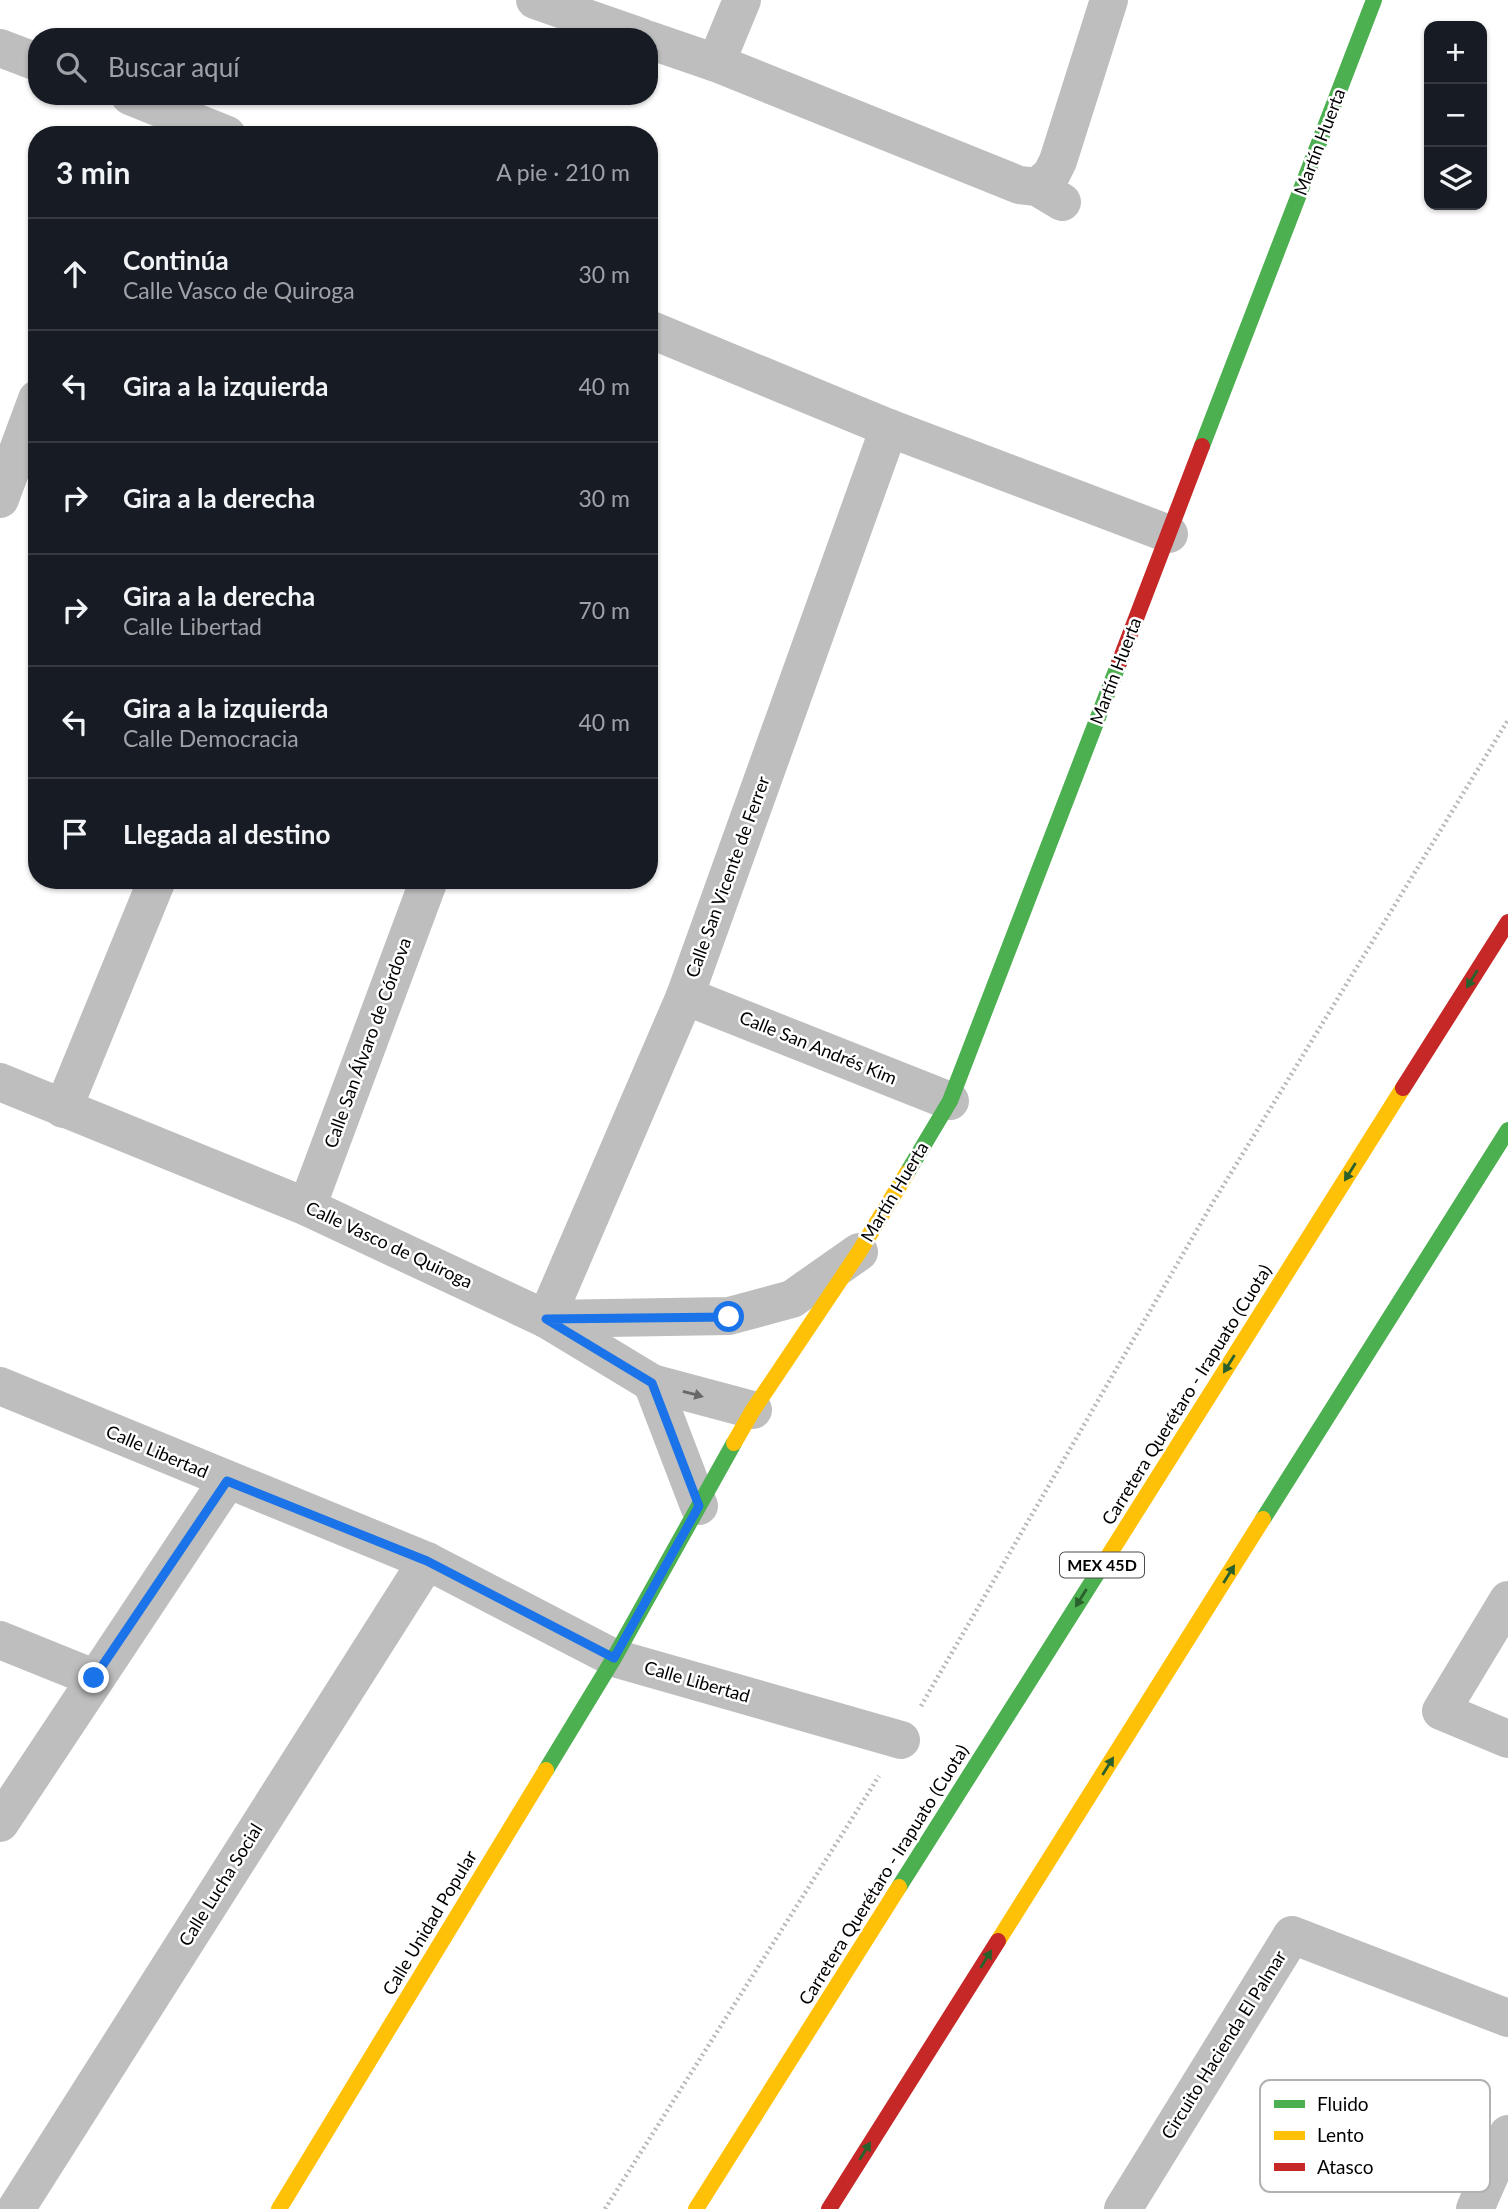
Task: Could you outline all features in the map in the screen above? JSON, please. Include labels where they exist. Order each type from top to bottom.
[{"type":"main road","name":"Martín Huerta","points":[[859,1252],[950,1101],[1374,0]]},
{"type":"main road","name":"Carretera Querétaro - Irapuato (Cuota)","points":[[696,2209],[1508,922]]},
{"type":"main road","points":[[829,2209],[1508,1130]]},
{"type":"main road","name":"Calle Unidad Popular","points":[[279,2209],[614,1658],[753,1410],[859,1252]]},
{"type":"street","points":[[535,0],[615,28]]},
{"type":"street","points":[[716,63],[742,0]]},
{"type":"street","points":[[658,43],[716,63],[1049,195],[1051,175],[1058,161],[1109,0]]},
{"type":"street","points":[[0,48],[28,59]]},
{"type":"street","points":[[142,112],[194,126]]},
{"type":"street","points":[[658,333],[889,428],[1169,534]]},
{"type":"street","points":[[0,499],[28,423]]},
{"type":"street","name":"Calle San Vicente de Ferrer","points":[[546,1319],[685,996],[889,428]]},
{"type":"street","points":[[63,1109],[153,889]]},
{"type":"street","name":"Calle San Álvaro de Córdova","points":[[307,1207],[426,889]]},
{"type":"street","name":"Calle San Andrés Kim","points":[[685,996],[950,1101]]},
{"type":"street","name":"Calle Vasco de Quiroga","points":[[0,1082],[307,1207],[546,1319],[729,1317],[792,1299]]},
{"type":"street","name":"Martín Huerta","points":[[792,1299],[859,1252]]},
{"type":"street","points":[[546,1319],[652,1383],[753,1410]]},
{"type":"street","points":[[652,1383],[699,1506]]},
{"type":"street","name":"Calle Libertad","points":[[0,1386],[427,1561],[614,1658],[901,1740]]},
{"type":"street","points":[[0,1823],[227,1481]]},
{"type":"street","name":"Calle Lucha Social","points":[[16,2209],[427,1561]]},
{"type":"street","points":[[1508,1600],[1441,1711],[1508,1739]]},
{"type":"street","points":[[0,1640],[94,1678]]},
{"type":"street","name":"Circuito Hacienda El Palmar","points":[[1123,2209],[1292,1935],[1508,2018]]},
{"type":"street","points":[[1490,2175],[1508,2134]]},
{"type":"street","points":[[1475,2209],[1482,2192]]},
{"type":"path","points":[[605,2209],[901,1740],[1212,1204],[1508,720]]},
{"type":"traffic: fast","points":[[1202,446],[1374,0]]},
{"type":"traffic: fast","points":[[907,1173],[950,1101],[1119,663]]},
{"type":"traffic: fast","points":[[1263,1519],[1508,1130]]},
{"type":"traffic: fast","points":[[546,1770],[614,1658],[734,1443]]},
{"type":"traffic: fast","points":[[899,1887],[1107,1558]]},
{"type":"traffic: slow","points":[[1107,1558],[1403,1088]]},
{"type":"traffic: slow","points":[[734,1443],[753,1410],[859,1252],[907,1173]]},
{"type":"traffic: slow","points":[[998,1941],[1263,1519]]},
{"type":"traffic: slow","points":[[279,2209],[546,1770]]},
{"type":"traffic: slow","points":[[696,2209],[899,1887]]},
{"type":"traffic: jam","points":[[1119,663],[1202,446]]},
{"type":"traffic: jam","points":[[1403,1088],[1508,922]]},
{"type":"traffic: jam","points":[[829,2209],[998,1941]]},
{"type":"route","points":[[94,1678],[227,1481],[427,1561],[614,1658],[699,1506],[652,1383],[546,1319],[729,1317]]}]
